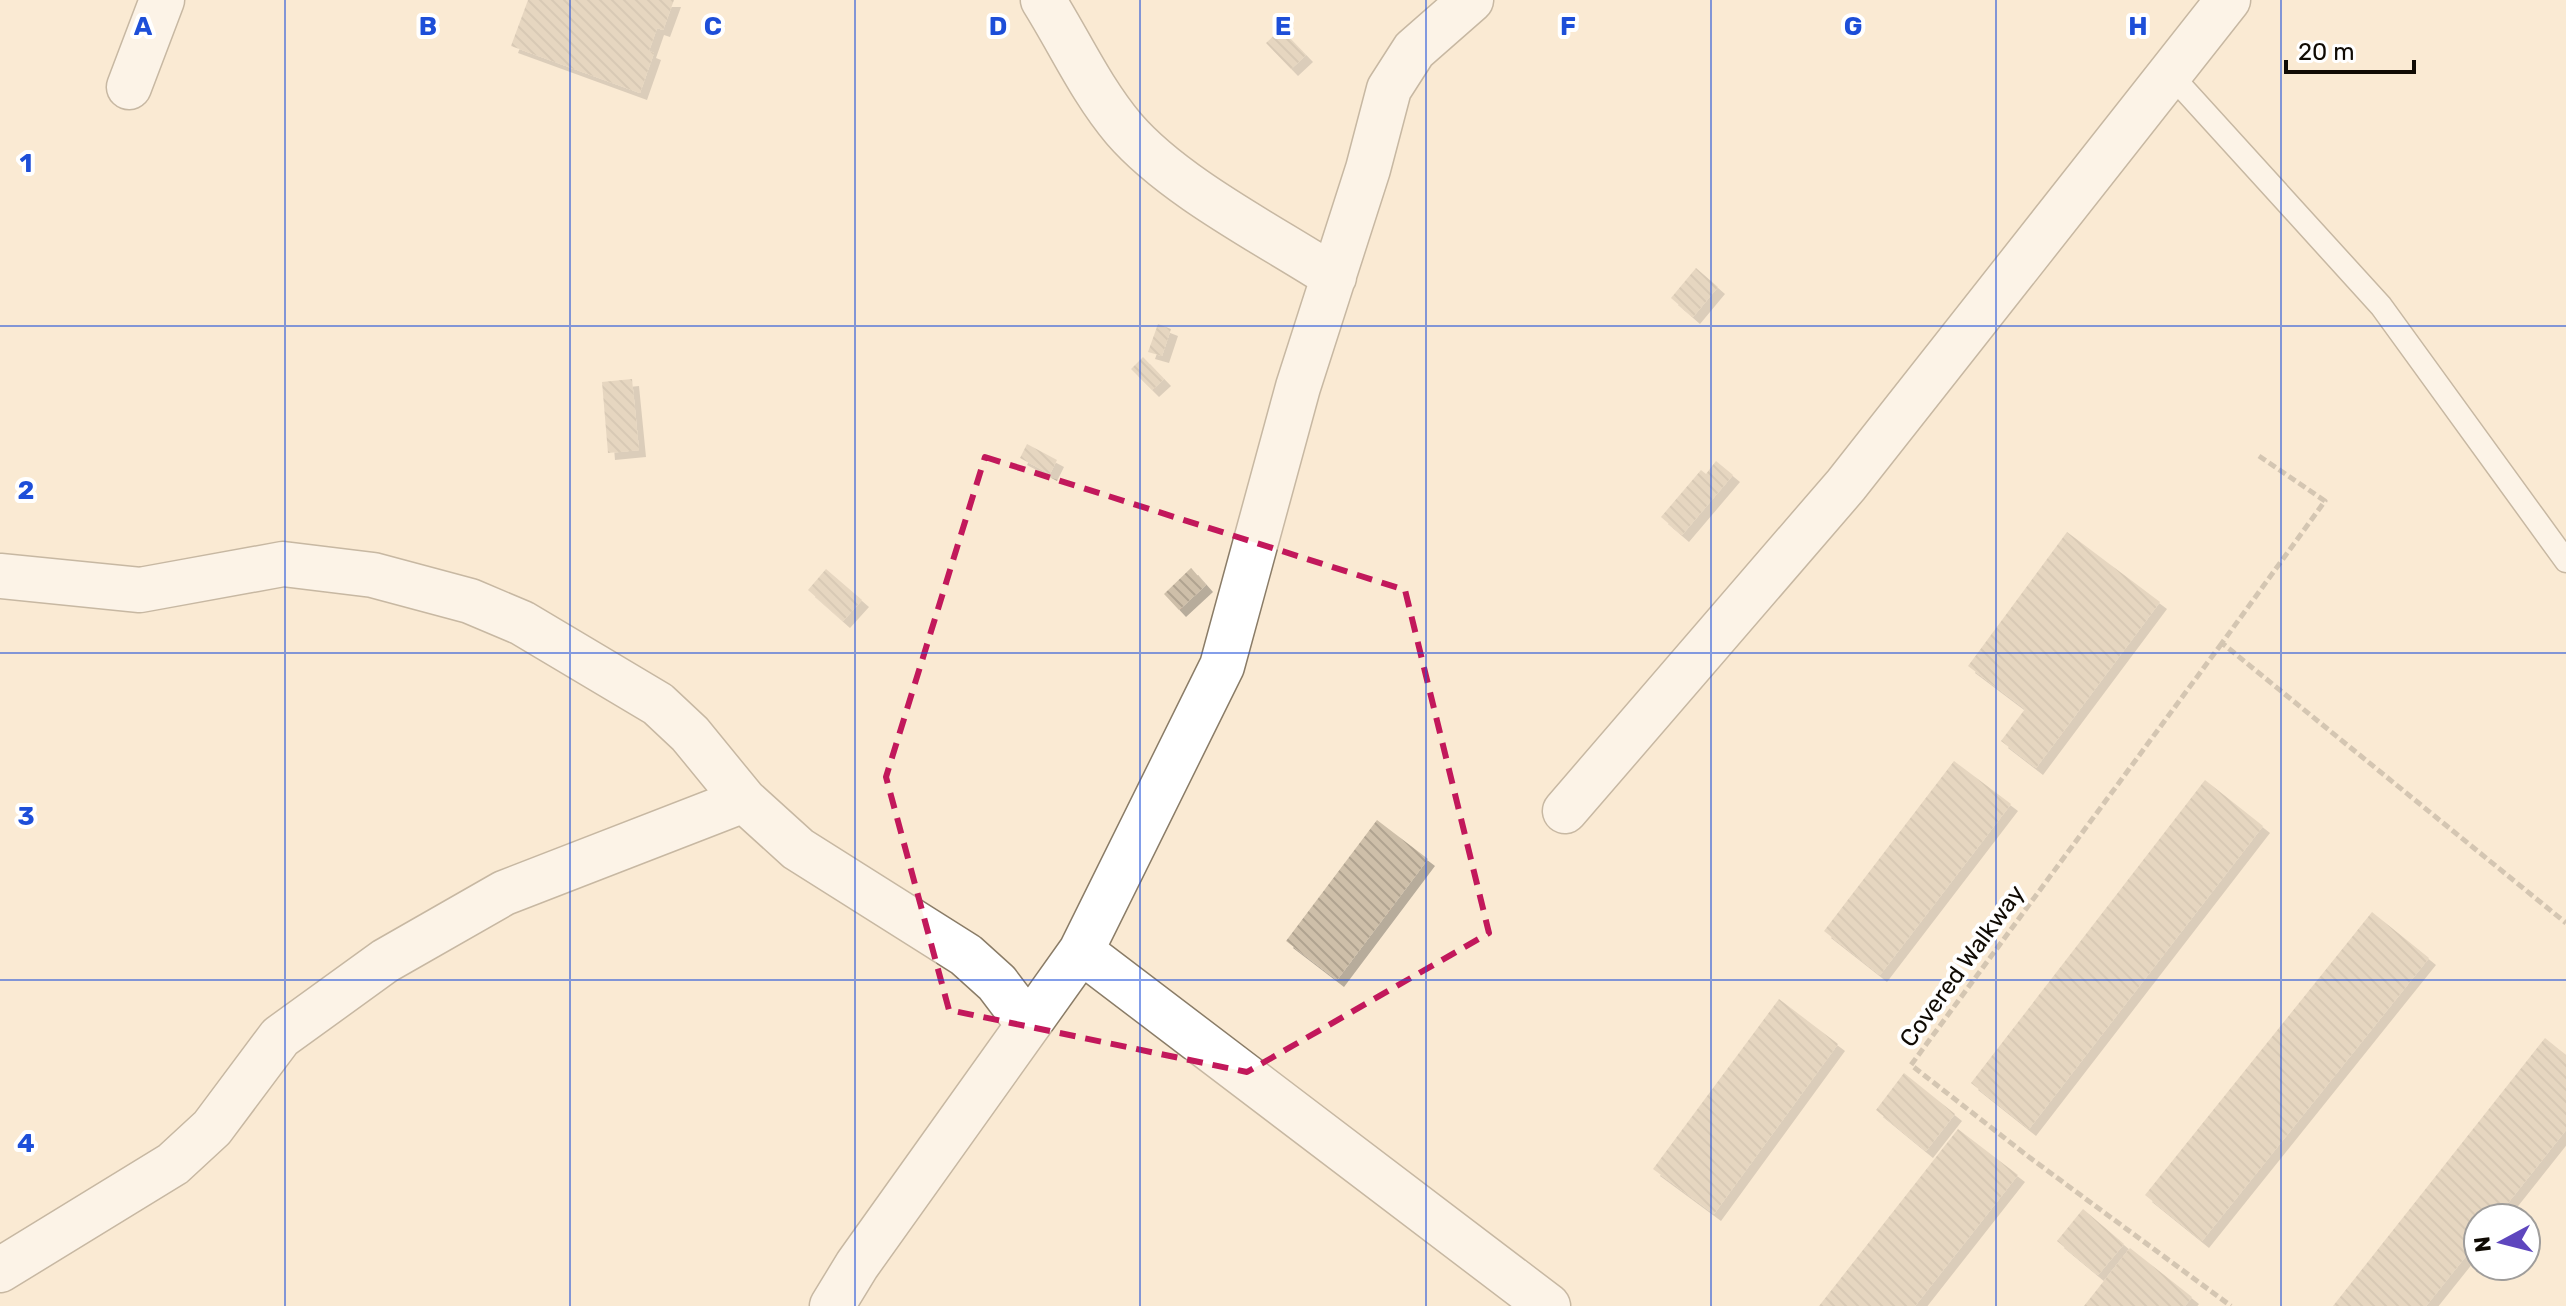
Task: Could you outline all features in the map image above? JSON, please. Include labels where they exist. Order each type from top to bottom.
[{"type":"street","points":[[129,87],[162,0]]},
{"type":"street","points":[[1043,0],[1097,95],[1126,132],[1181,179],[1334,277]]},
{"type":"street","points":[[832,1306],[857,1265],[1081,951],[1222,666],[1298,387],[1389,89],[1414,50],[1471,0]]},
{"type":"street","points":[[1565,811],[1846,485],[2228,0]]},
{"type":"street","points":[[0,576],[140,590],[283,564],[373,575],[470,601],[522,623],[658,704],[690,734],[744,800],[798,849],[966,955],[997,983],[1028,1024]]},
{"type":"street","points":[[0,1270],[173,1164],[212,1128],[280,1037],[385,961],[504,893],[744,800]]},
{"type":"street","points":[[1081,951],[1548,1306]]},
{"type":"lane","points":[[2171,75],[2381,306],[2566,561]]},
{"type":"path","name":"Covered Walkway","points":[[2231,1306],[1911,1065],[2325,501],[2259,456]]},
{"type":"path","points":[[2222,643],[2566,923]]},
{"type":"highlighted area","points":[[985,457],[1405,590],[1489,933],[1247,1072],[949,1010],[886,777]]},
{"type":"building","points":[[528,0],[674,0],[663,30],[657,28],[649,51],[654,53],[640,93],[511,46]]},
{"type":"building","points":[[1281,29],[1306,55],[1291,69],[1266,43]]},
{"type":"building","points":[[1696,268],[1718,287],[1693,317],[1671,298]]},
{"type":"building","points":[[1158,324],[1171,329],[1162,356],[1148,352]]},
{"type":"building","points":[[1143,357],[1164,379],[1152,390],[1131,369]]},
{"type":"building","points":[[632,379],[639,450],[608,453],[602,382]]},
{"type":"building","points":[[1027,444],[1057,460],[1050,474],[1020,458]]},
{"type":"building","points":[[1716,461],[1733,475],[1682,535],[1661,517],[1701,470],[1706,474]]},
{"type":"building","points":[[2067,532],[2160,602],[2036,768],[2001,741],[2025,709],[1968,666]]},
{"type":"building","points":[[1191,568],[1206,585],[1179,610],[1164,594]]},
{"type":"building","points":[[826,569],[862,600],[843,621],[808,590]]},
{"type":"building","points":[[1954,761],[2011,804],[1880,975],[1824,931]]},
{"type":"building","points":[[2205,780],[2263,826],[2029,1129],[1971,1083]]},
{"type":"building","points":[[1377,820],[1428,859],[1337,980],[1286,941]]},
{"type":"building","points":[[2372,912],[2429,958],[2202,1241],[2145,1195]]},
{"type":"building","points":[[1779,999],[1838,1044],[1714,1214],[1653,1169]]},
{"type":"building","points":[[2545,1038],[2566,1055],[2566,1130],[2509,1202],[2462,1202],[2462,1261],[2426,1306],[2333,1306]]},
{"type":"building","points":[[1904,1073],[1955,1114],[1926,1151],[1876,1110]]},
{"type":"building","points":[[1958,1129],[2018,1175],[1915,1306],[1819,1306]]},
{"type":"building","points":[[2083,1209],[2124,1244],[2098,1275],[2057,1241]]},
{"type":"building","points":[[2130,1248],[2192,1297],[2185,1306],[2084,1306]]}]
